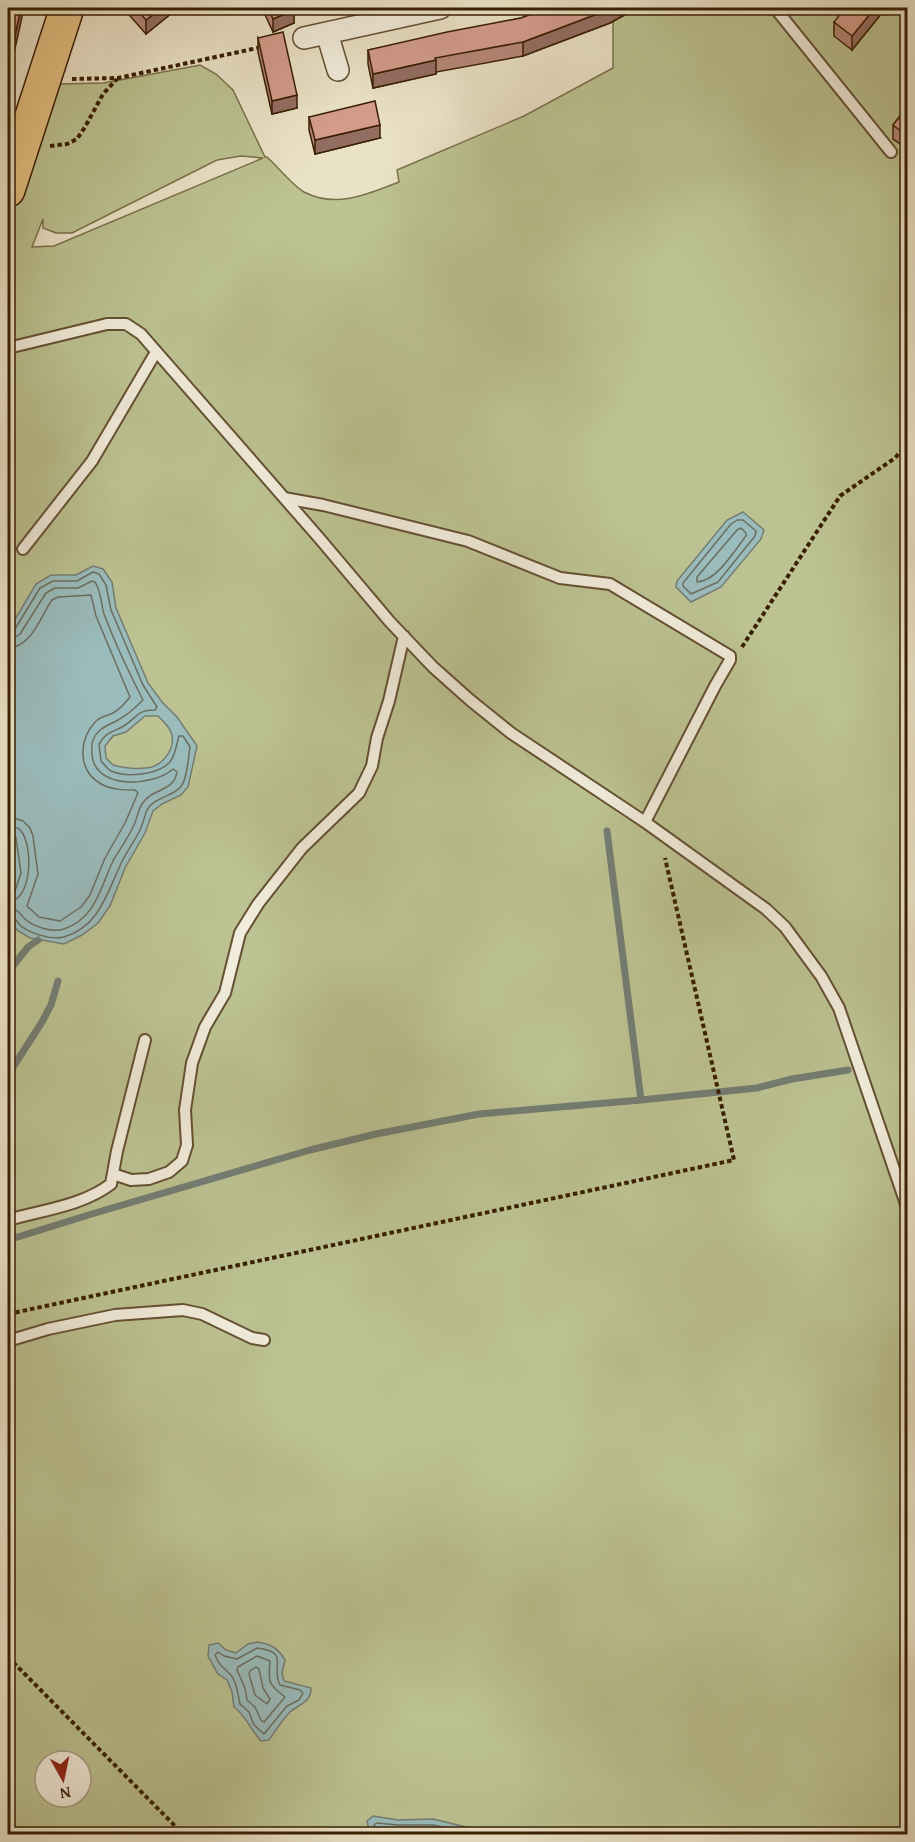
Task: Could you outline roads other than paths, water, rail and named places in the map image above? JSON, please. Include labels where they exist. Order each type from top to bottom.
[{"type":"main road","points":[[8,190],[67,8]]},
{"type":"street","points":[[304,38],[440,8]]},
{"type":"street","points":[[327,33],[338,70]]},
{"type":"lane","points":[[775,8],[891,152]]},
{"type":"lane","points":[[8,348],[107,324],[126,324],[141,334],[433,667],[503,727],[645,822],[766,909],[785,927],[821,976],[839,1008],[908,1210]]},
{"type":"lane","points":[[23,549],[92,461],[156,352]]},
{"type":"lane","points":[[284,498],[323,505],[468,541],[560,578],[610,584],[730,656],[730,660],[645,822]]},
{"type":"lane","points":[[113,1174],[131,1180],[149,1179],[169,1172],[182,1161],[187,1145],[185,1110],[192,1063],[205,1027],[225,993],[240,933],[258,904],[302,848],[359,793],[372,766],[377,738],[389,701],[404,636]]},
{"type":"lane","points":[[8,1220],[73,1203],[98,1194],[111,1184],[145,1040]]},
{"type":"lane","points":[[8,1341],[48,1329],[115,1315],[183,1310],[202,1314],[252,1338],[264,1340]]},
{"type":"water","points":[[743,512],[764,530],[761,539],[721,587],[691,602],[676,587],[677,581],[727,520]]},
{"type":"water","points":[[93,566],[103,569],[112,582],[116,608],[148,683],[177,717],[197,746],[188,787],[181,795],[153,811],[145,833],[125,868],[110,906],[98,923],[82,935],[64,944],[30,938],[17,930],[8,917],[8,896],[15,873],[8,827],[8,631],[36,584],[51,575],[76,575]],"holes":[[[145,716],[158,716],[172,735],[171,747],[162,761],[152,767],[133,768],[113,765],[106,758],[105,746],[113,736],[126,732]]]},
{"type":"water","points":[[257,1642],[274,1647],[285,1660],[282,1673],[284,1681],[311,1688],[307,1700],[290,1712],[269,1740],[261,1741],[234,1707],[232,1692],[227,1680],[218,1674],[208,1656],[209,1645],[218,1643],[226,1650],[236,1653],[248,1644]]},
{"type":"water","points":[[373,1816],[398,1820],[433,1819],[495,1834],[370,1834],[367,1821]]},
{"type":"waterway","points":[[607,831],[641,1100]]},
{"type":"waterway","points":[[8,972],[28,947],[38,940]]},
{"type":"waterway","points":[[8,1075],[42,1022],[51,1005],[58,981]]},
{"type":"waterway","points":[[903,1069],[908,1068]]},
{"type":"waterway","points":[[8,1240],[310,1150],[376,1134],[479,1114],[757,1088],[792,1079],[848,1070]]}]
